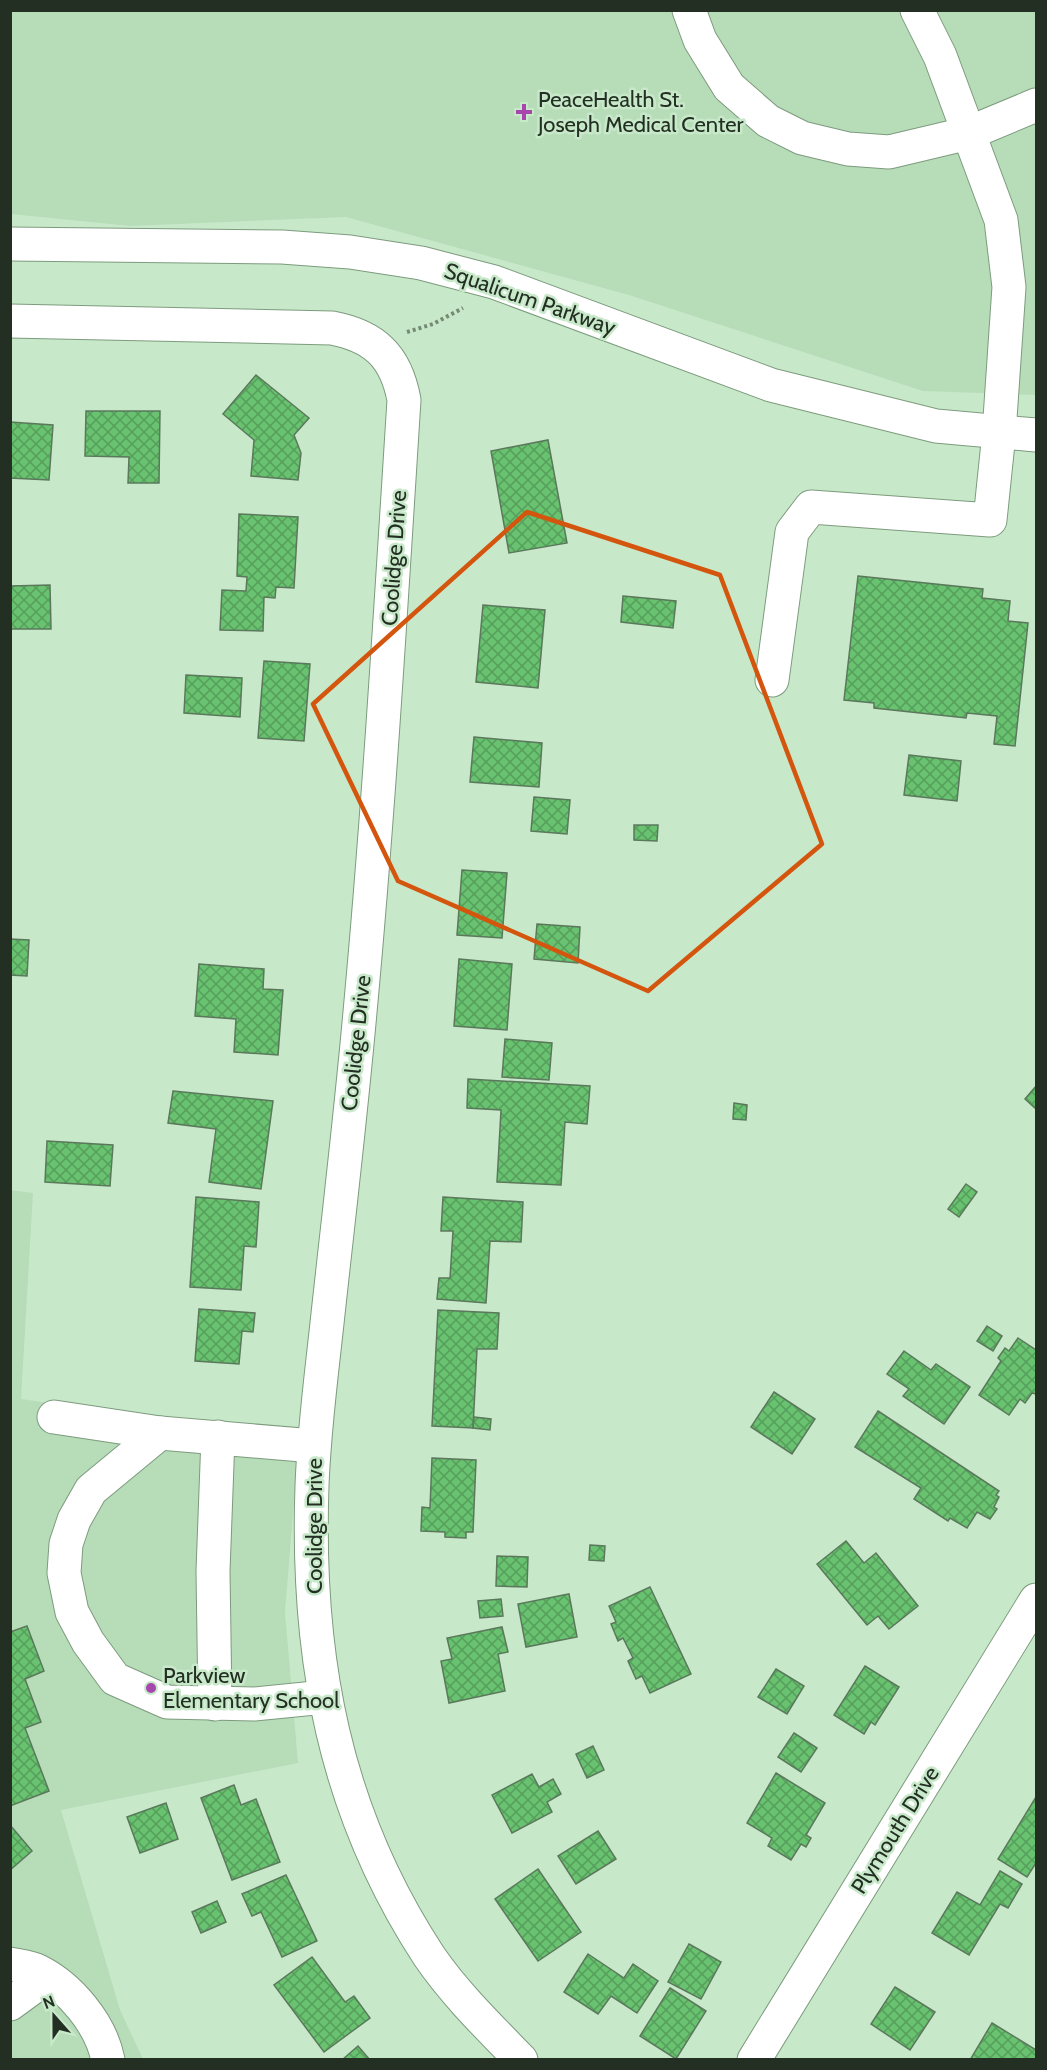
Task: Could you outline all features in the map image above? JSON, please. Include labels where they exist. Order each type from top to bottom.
[{"type":"street","points":[[689,10],[700,40],[729,87],[768,121],[802,138],[848,149],[889,152],[969,133],[1036,105]]},
{"type":"street","points":[[772,680],[792,532],[811,507],[990,520],[999,432],[1009,287],[1001,220],[940,57],[918,10]]},
{"type":"street","name":"Squalicum Parkway","points":[[10,244],[282,247],[350,252],[421,263],[494,282],[771,385],[845,406],[936,426],[1036,435]]},
{"type":"street","name":"Coolidge Drive","points":[[10,321],[332,328],[368,339],[392,364],[401,382],[404,399],[385,707],[360,1014],[314,1446],[312,1545],[315,1615],[325,1697],[342,1772],[359,1823],[379,1869],[432,1960],[474,2012],[521,2060]]},
{"type":"street","points":[[54,1417],[160,1433],[314,1446]]},
{"type":"street","points":[[160,1433],[92,1490],[74,1520],[66,1544],[64,1573],[72,1612],[88,1642],[115,1679],[167,1702],[254,1704],[325,1697]]},
{"type":"street","points":[[215,1704],[213,1571],[218,1437]]},
{"type":"street","name":"Plymouth Drive","points":[[754,2060],[1036,1600]]},
{"type":"street","points":[[10,1964],[36,1970],[67,1990],[106,2049],[108,2060]]},
{"type":"street","points":[[10,2004],[47,1977]]},
{"type":"path","points":[[368,339],[433,324],[460,310],[494,282]]},
{"type":"highlighted area","points":[[527,512],[720,575],[822,844],[648,991],[398,881],[313,704]]},
{"type":"shaded area","name":"PeaceHealth St. Joseph Medical Center","points":[[11,11],[1036,11],[1036,395],[923,391],[629,295],[346,217],[130,226],[11,214]]},
{"type":"shaded area","name":"Parkview Elementary School","points":[[10,1190],[33,1193],[21,1399],[299,1439],[285,1612],[298,1763],[61,1810],[120,2010],[143,2059],[11,2059]]},
{"type":"building","points":[[256,375],[309,418],[294,435],[301,453],[298,480],[251,476],[254,440],[223,414]]},
{"type":"building","points":[[86,411],[160,411],[159,483],[128,483],[129,457],[85,456]]},
{"type":"building","points":[[10,422],[53,425],[49,480],[10,478]]},
{"type":"building","points":[[548,440],[567,543],[509,553],[491,451]]},
{"type":"building","points":[[239,514],[298,517],[294,588],[276,587],[275,598],[264,597],[263,631],[220,630],[222,590],[246,591],[247,577],[237,576]]},
{"type":"building","points":[[858,576],[983,589],[982,598],[1010,601],[1008,621],[1028,623],[1015,746],[994,744],[997,716],[967,713],[966,718],[874,708],[874,703],[844,700]]},
{"type":"building","points":[[50,585],[51,629],[11,629],[10,586]]},
{"type":"building","points":[[623,596],[676,601],[673,628],[621,622]]},
{"type":"building","points":[[483,605],[545,610],[538,688],[476,682]]},
{"type":"building","points":[[264,661],[310,664],[304,741],[258,738]]},
{"type":"building","points":[[186,675],[242,678],[240,717],[184,713]]},
{"type":"building","points":[[474,737],[542,743],[539,787],[470,782]]},
{"type":"building","points":[[909,755],[961,761],[957,801],[904,795]]},
{"type":"building","points":[[534,797],[570,800],[567,834],[531,831]]},
{"type":"building","points":[[634,825],[658,825],[657,841],[634,840]]},
{"type":"building","points":[[462,870],[507,873],[502,938],[457,935]]},
{"type":"building","points":[[537,924],[580,927],[578,963],[534,959]]},
{"type":"building","points":[[10,939],[29,940],[27,976],[10,975]]},
{"type":"building","points":[[459,959],[512,964],[507,1030],[454,1026]]},
{"type":"building","points":[[199,964],[264,969],[263,989],[283,990],[278,1055],[234,1052],[236,1019],[195,1016]]},
{"type":"building","points":[[505,1039],[552,1043],[549,1080],[502,1077]]},
{"type":"building","points":[[468,1079],[590,1086],[587,1124],[565,1122],[561,1185],[497,1182],[501,1110],[467,1108]]},
{"type":"building","points":[[1036,1086],[1036,1109],[1025,1099]]},
{"type":"building","points":[[173,1091],[273,1101],[261,1189],[209,1182],[216,1129],[168,1123]]},
{"type":"building","points":[[734,1103],[747,1105],[746,1120],[733,1119]]},
{"type":"building","points":[[47,1141],[113,1145],[110,1186],[45,1182]]},
{"type":"building","points":[[966,1184],[977,1192],[959,1217],[948,1209]]},
{"type":"building","points":[[196,1197],[259,1202],[256,1247],[244,1246],[241,1290],[190,1287]]},
{"type":"building","points":[[443,1197],[523,1202],[521,1242],[490,1241],[486,1303],[437,1299],[439,1278],[450,1278],[453,1231],[441,1231]]},
{"type":"building","points":[[199,1309],[255,1313],[253,1332],[242,1331],[239,1364],[195,1361]]},
{"type":"building","points":[[438,1310],[499,1313],[497,1349],[477,1349],[473,1428],[432,1426]]},
{"type":"building","points":[[987,1326],[1002,1336],[993,1351],[977,1341]]},
{"type":"building","points":[[1018,1338],[1036,1350],[1036,1394],[1032,1393],[1025,1403],[1020,1399],[1009,1415],[979,1395],[1001,1361],[998,1358],[1005,1348],[1009,1351]]},
{"type":"building","points":[[904,1351],[931,1370],[936,1364],[970,1387],[944,1424],[903,1396],[909,1389],[887,1374]]},
{"type":"building","points":[[774,1392],[815,1419],[792,1454],[751,1427]]},
{"type":"building","points":[[878,1411],[999,1491],[994,1507],[997,1509],[990,1519],[977,1512],[967,1528],[950,1518],[948,1521],[914,1499],[921,1488],[855,1447]]},
{"type":"building","points":[[474,1417],[491,1419],[490,1430],[473,1428]]},
{"type":"building","points":[[432,1458],[476,1460],[473,1532],[466,1532],[466,1538],[445,1537],[445,1532],[421,1531],[422,1507],[430,1508]]},
{"type":"building","points":[[846,1541],[864,1563],[876,1553],[918,1606],[889,1629],[878,1616],[867,1625],[817,1564]]},
{"type":"building","points":[[590,1545],[605,1546],[604,1561],[589,1560]]},
{"type":"building","points":[[497,1556],[528,1557],[527,1587],[496,1586]]},
{"type":"building","points":[[650,1587],[691,1674],[650,1693],[642,1676],[636,1679],[628,1661],[633,1658],[623,1638],[618,1641],[611,1624],[616,1622],[609,1606]]},
{"type":"building","points":[[569,1594],[577,1637],[526,1647],[518,1604]]},
{"type":"building","points":[[501,1599],[503,1616],[480,1618],[478,1601]]},
{"type":"building","points":[[27,1626],[44,1671],[25,1679],[41,1722],[25,1728],[49,1791],[10,1806],[10,1632]]},
{"type":"building","points":[[502,1627],[508,1652],[498,1654],[505,1691],[449,1703],[441,1661],[452,1659],[447,1638]]},
{"type":"building","points":[[865,1666],[899,1687],[875,1725],[871,1722],[864,1734],[834,1715]]},
{"type":"building","points":[[776,1669],[804,1686],[787,1714],[758,1697]]},
{"type":"building","points":[[794,1733],[817,1748],[801,1772],[778,1757]]},
{"type":"building","points":[[593,1746],[604,1770],[587,1778],[576,1754]]},
{"type":"building","points":[[776,1773],[825,1803],[806,1835],[811,1838],[806,1847],[801,1844],[791,1860],[768,1846],[772,1838],[747,1823]]},
{"type":"building","points":[[532,1774],[539,1787],[553,1779],[561,1794],[547,1802],[552,1812],[512,1833],[492,1795]]},
{"type":"building","points":[[234,1785],[241,1805],[256,1799],[280,1862],[232,1880],[201,1798]]},
{"type":"building","points":[[1036,1797],[1036,1863],[1027,1877],[998,1859]]},
{"type":"building","points":[[166,1803],[178,1839],[140,1853],[127,1817]]},
{"type":"building","points":[[10,1825],[32,1851],[10,1870]]},
{"type":"building","points":[[598,1831],[616,1859],[576,1884],[558,1856]]},
{"type":"building","points":[[538,1869],[581,1932],[538,1961],[495,1899]]},
{"type":"building","points":[[1000,1871],[1022,1884],[1008,1908],[1000,1904],[969,1955],[932,1933],[957,1892],[980,1905]]},
{"type":"building","points":[[286,1875],[317,1941],[282,1957],[261,1912],[252,1916],[242,1894]]},
{"type":"building","points":[[217,1901],[226,1922],[201,1933],[192,1912]]},
{"type":"building","points":[[689,1944],[721,1962],[701,1999],[668,1982]]},
{"type":"building","points":[[588,1954],[624,1978],[633,1964],[658,1981],[637,2013],[611,1996],[598,2014],[564,1992]]},
{"type":"building","points":[[312,1957],[345,2002],[354,1996],[370,2018],[324,2052],[274,1985]]},
{"type":"building","points":[[895,1987],[935,2012],[910,2050],[871,2024]]},
{"type":"building","points":[[670,1988],[706,2011],[676,2059],[640,2036]]},
{"type":"building","points":[[992,2023],[1036,2050],[1036,2060],[970,2060]]},
{"type":"building","points":[[358,2046],[370,2060],[342,2060]]},
{"type":"place","name":"PeaceHealth St. Joseph Medical Center","points":[[524,112]]},
{"type":"place","name":"Parkview Elementary School","points":[[151,1688]]}]
